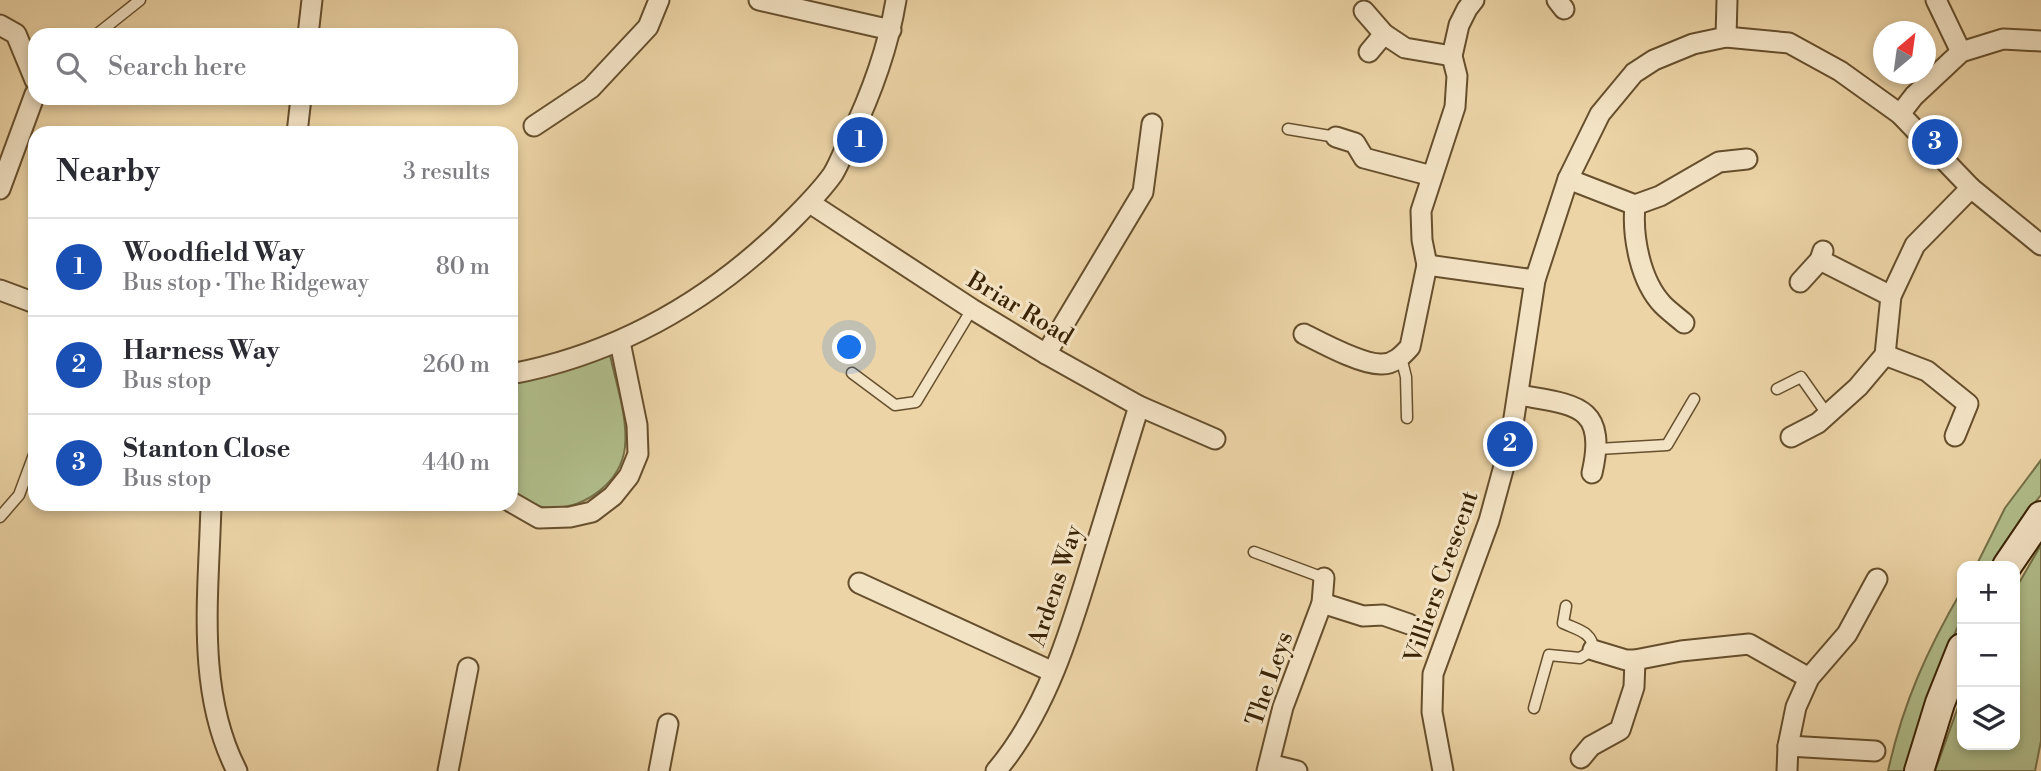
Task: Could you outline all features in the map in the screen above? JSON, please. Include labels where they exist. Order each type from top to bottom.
[{"type":"street","points":[[309,28],[312,0]]},
{"type":"street","points":[[534,125],[591,88],[648,27],[659,0]]},
{"type":"street","points":[[759,0],[891,30]]},
{"type":"street","points":[[518,373],[539,369],[620,342],[682,309],[754,257],[810,203],[833,173],[869,101],[891,30],[896,0]]},
{"type":"street","points":[[1304,334],[1338,351],[1379,365],[1401,357],[1409,347],[1427,265],[1420,211],[1455,107],[1457,76],[1452,56],[1459,25],[1474,0]]},
{"type":"street","points":[[1726,37],[1727,0]]},
{"type":"street","points":[[1936,0],[1961,52]]},
{"type":"street","points":[[1364,10],[1384,34],[1405,48],[1452,56]]},
{"type":"street","points":[[0,25],[16,34],[28,63]]},
{"type":"street","points":[[1369,52],[1384,34]]},
{"type":"street","name":"Villiers Crescent","points":[[1443,771],[1435,740],[1432,712],[1433,674],[1489,521],[1510,444],[1535,280],[1568,179],[1600,114],[1634,73],[1654,60],[1693,44],[1726,37],[1789,43],[1840,71],[1900,114],[1971,188],[2041,245]]},
{"type":"street","points":[[1900,114],[1914,96],[1961,52],[2003,39],[2041,41]]},
{"type":"street","points":[[0,189],[31,105]]},
{"type":"street","points":[[298,126],[300,105]]},
{"type":"street","points":[[1046,354],[1143,192],[1152,124]]},
{"type":"street","points":[[1336,137],[1354,143],[1364,158],[1432,176]]},
{"type":"street","points":[[1568,179],[1635,205],[1671,190],[1719,162],[1747,159]]},
{"type":"street","points":[[1791,437],[1818,423],[1858,387],[1885,355],[1891,296],[1915,246],[1971,188]]},
{"type":"street","name":"Briar Road","points":[[810,203],[1046,354],[1139,406],[1215,439]]},
{"type":"street","points":[[1635,205],[1633,226],[1636,251],[1661,303],[1684,323]]},
{"type":"street","points":[[1800,282],[1821,256],[1891,296]]},
{"type":"street","points":[[1427,265],[1535,280]]},
{"type":"street","points":[[0,290],[28,300]]},
{"type":"street","points":[[518,506],[539,518],[570,517],[592,512],[613,496],[629,476],[638,454],[638,425],[620,342]]},
{"type":"street","points":[[1885,355],[1927,371],[1968,404],[1955,436]]},
{"type":"street","points":[[1519,395],[1572,404],[1585,413],[1593,425],[1598,449],[1592,473]]},
{"type":"street","name":"Ardens Way","points":[[996,771],[1014,750],[1053,672],[1071,626],[1139,406]]},
{"type":"street","points":[[211,511],[208,655],[216,712],[237,771]]},
{"type":"street","points":[[2010,561],[2041,516]]},
{"type":"street","name":"The Leys","points":[[1268,767],[1283,707],[1322,603],[1324,578]]},
{"type":"street","points":[[1787,771],[1788,746],[1796,707],[1810,678],[1847,634],[1877,579]]},
{"type":"street","points":[[859,583],[1053,672]]},
{"type":"street","points":[[1322,603],[1363,615],[1383,615],[1409,624]]},
{"type":"street","points":[[1593,650],[1635,660],[1681,651],[1749,644],[1810,678]]},
{"type":"street","points":[[1581,758],[1591,746],[1620,730],[1634,687],[1635,660]]},
{"type":"street","points":[[1919,771],[1940,703],[1957,660]]},
{"type":"street","points":[[448,771],[468,668]]},
{"type":"street","points":[[659,771],[668,724]]},
{"type":"street","points":[[1788,746],[1875,751]]},
{"type":"street","points":[[1268,767],[1297,771]]},
{"type":"lane","points":[[105,28],[140,0]]},
{"type":"lane","points":[[1288,129],[1336,137]]},
{"type":"lane","points":[[852,373],[895,405],[916,402],[972,309]]},
{"type":"lane","points":[[1401,357],[1406,377],[1407,418]]},
{"type":"lane","points":[[1777,389],[1801,377],[1827,414]]},
{"type":"lane","points":[[1598,449],[1667,445],[1694,399]]},
{"type":"lane","points":[[0,517],[19,495],[28,471]]},
{"type":"lane","points":[[1254,552],[1324,578]]},
{"type":"lane","points":[[1534,708],[1549,655],[1580,658],[1593,650],[1593,640],[1589,634],[1563,623],[1566,606]]},
{"type":"green space","points":[[610,355],[623,412],[625,447],[617,471],[600,491],[565,507],[541,507],[518,498],[518,379]]},
{"type":"green space","points":[[2041,460],[2041,495],[1993,561],[1978,561],[2005,508]]},
{"type":"green space","points":[[2041,545],[2041,741],[2035,771],[1935,771],[1957,710],[1957,750],[2020,750],[2020,581]]},
{"type":"green space","points":[[1957,599],[1957,629],[1929,693],[1905,771],[1888,771],[1909,700],[1938,634]]},
{"type":"place","name":"Woodfield Way","points":[[860,140]]},
{"type":"place","name":"Stanton Close","points":[[1935,142]]},
{"type":"place","name":"Harness Way","points":[[1510,444]]}]
